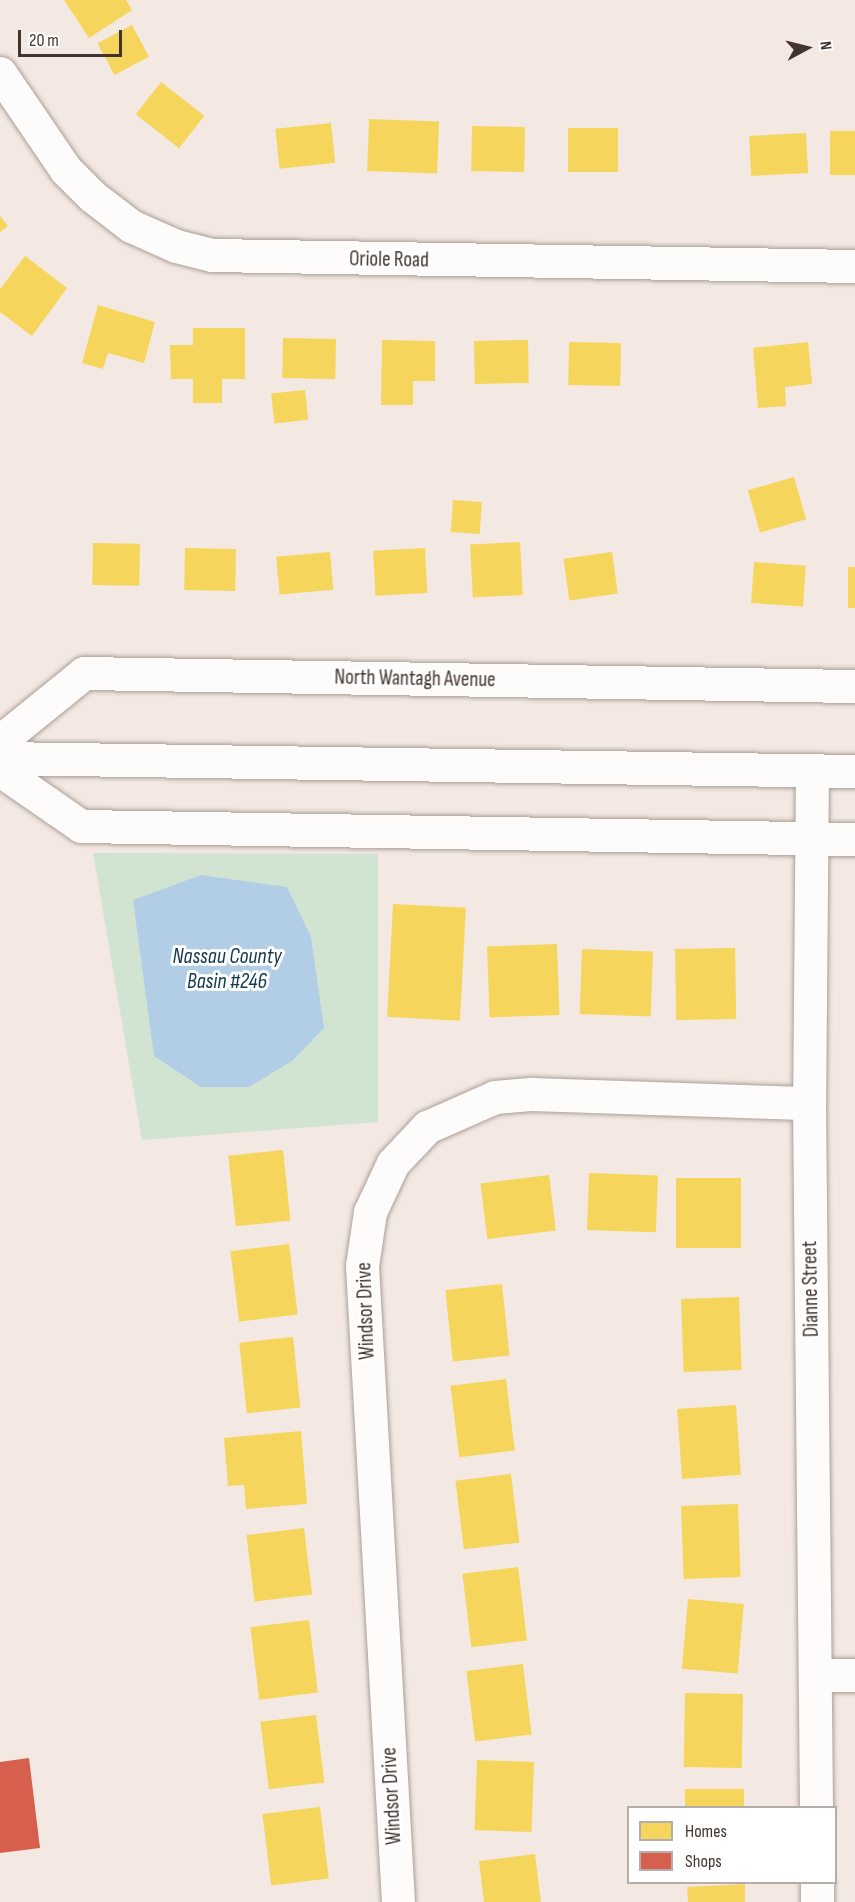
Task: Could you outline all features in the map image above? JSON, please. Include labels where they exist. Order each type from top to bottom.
[{"type":"street","name":"Oriole Road","points":[[0,73],[66,170],[92,196],[131,226],[176,246],[212,255],[855,266]]},
{"type":"street","name":"North Wantagh Avenue","points":[[0,741],[84,673],[855,687]]},
{"type":"street","points":[[0,758],[855,771]]},
{"type":"street","points":[[0,770],[81,826],[855,838]]},
{"type":"street","name":"Dianne Street","points":[[812,771],[809,1103],[816,1806]]},
{"type":"street","name":"Windsor Drive","points":[[398,1902],[362,1266],[370,1212],[393,1163],[427,1127],[495,1097],[532,1094],[809,1103]]},
{"type":"street","points":[[814,1676],[855,1675]]},
{"type":"street","points":[[817,1884],[817,1902]]},
{"type":"green space","points":[[93,853],[378,854],[378,1122],[142,1140]]},
{"type":"water","name":"Nassau County Basin #246","points":[[201,875],[287,887],[311,937],[324,1028],[292,1061],[249,1087],[201,1087],[154,1056],[133,900]]},
{"type":"building: Homes","points":[[64,0],[126,0],[132,10],[89,38]]},
{"type":"building: Homes","points":[[132,25],[149,57],[114,75],[98,43]]},
{"type":"building: Homes","points":[[161,82],[204,116],[179,148],[136,114]]},
{"type":"building: Homes","points":[[369,119],[439,121],[437,173],[367,171]]},
{"type":"building: Homes","points":[[331,123],[335,163],[279,169],[275,129]]},
{"type":"building: Homes","points":[[472,126],[525,127],[524,172],[471,171]]},
{"type":"building: Homes","points":[[568,128],[618,128],[618,172],[568,172]]},
{"type":"building: Homes","points":[[830,131],[855,131],[855,175],[830,175]]},
{"type":"building: Homes","points":[[806,133],[808,173],[751,176],[749,136]]},
{"type":"building: Homes","points":[[0,216],[8,226],[0,232]]},
{"type":"building: Homes","points":[[25,256],[67,288],[32,336],[0,312],[0,289]]},
{"type":"building: Homes","points":[[98,305],[155,322],[144,363],[108,353],[103,369],[82,363]]},
{"type":"building: Homes","points":[[193,328],[245,328],[245,379],[222,379],[222,403],[193,403],[193,379],[171,379],[170,345],[193,345]]},
{"type":"building: Homes","points":[[283,338],[336,339],[335,379],[282,378]]},
{"type":"building: Homes","points":[[382,340],[435,341],[435,381],[413,381],[413,405],[381,405]]},
{"type":"building: Homes","points":[[528,340],[529,383],[475,384],[474,341]]},
{"type":"building: Homes","points":[[569,342],[621,343],[620,386],[568,385]]},
{"type":"building: Homes","points":[[808,342],[812,384],[785,387],[786,406],[758,408],[753,348]]},
{"type":"building: Homes","points":[[305,390],[308,420],[274,423],[271,394]]},
{"type":"building: Homes","points":[[794,477],[806,519],[760,533],[748,490]]},
{"type":"building: Homes","points":[[453,500],[482,502],[480,534],[451,532]]},
{"type":"building: Homes","points":[[520,542],[523,595],[473,598],[470,545]]},
{"type":"building: Homes","points":[[93,543],[140,544],[139,586],[92,585]]},
{"type":"building: Homes","points":[[185,548],[236,549],[235,591],[184,590]]},
{"type":"building: Homes","points":[[425,548],[427,593],[375,596],[373,551]]},
{"type":"building: Homes","points":[[330,552],[333,590],[280,595],[276,557]]},
{"type":"building: Homes","points":[[612,552],[618,594],[569,600],[563,559]]},
{"type":"building: Homes","points":[[754,562],[806,566],[803,607],[751,603]]},
{"type":"building: Homes","points":[[848,567],[855,567],[855,608],[848,608]]},
{"type":"building: Homes","points":[[393,904],[466,908],[460,1021],[387,1017]]},
{"type":"building: Homes","points":[[557,944],[559,1015],[490,1017],[487,946]]},
{"type":"building: Homes","points":[[735,948],[736,1019],[676,1020],[675,949]]},
{"type":"building: Homes","points":[[582,949],[653,951],[651,1016],[580,1014]]},
{"type":"building: Homes","points":[[283,1150],[290,1221],[236,1226],[228,1156]]},
{"type":"building: Homes","points":[[589,1173],[658,1175],[656,1232],[587,1230]]},
{"type":"building: Homes","points":[[549,1175],[556,1231],[487,1239],[481,1183]]},
{"type":"building: Homes","points":[[676,1178],[741,1178],[741,1248],[676,1248]]},
{"type":"building: Homes","points":[[289,1244],[298,1314],[239,1322],[230,1251]]},
{"type":"building: Homes","points":[[502,1284],[510,1356],[453,1362],[445,1290]]},
{"type":"building: Homes","points":[[739,1297],[742,1370],[684,1372],[681,1299]]},
{"type":"building: Homes","points":[[293,1337],[300,1408],[247,1413],[239,1343]]},
{"type":"building: Homes","points":[[506,1379],[515,1450],[459,1457],[450,1386]]},
{"type":"building: Homes","points":[[736,1405],[741,1475],[682,1479],[677,1409]]},
{"type":"building: Homes","points":[[301,1431],[307,1504],[246,1509],[244,1485],[228,1486],[224,1438]]},
{"type":"building: Homes","points":[[511,1474],[519,1542],[464,1549],[455,1481]]},
{"type":"building: Homes","points":[[738,1504],[741,1577],[684,1579],[681,1506]]},
{"type":"building: Homes","points":[[304,1528],[312,1595],[255,1602],[246,1535]]},
{"type":"building: Homes","points":[[518,1567],[527,1640],[471,1647],[462,1574]]},
{"type":"building: Homes","points":[[688,1599],[744,1604],[738,1674],[682,1669]]},
{"type":"building: Homes","points":[[309,1620],[318,1692],[259,1700],[250,1627]]},
{"type":"building: Homes","points":[[523,1664],[532,1734],[475,1741],[466,1671]]},
{"type":"building: Homes","points":[[685,1693],[743,1694],[742,1768],[684,1767]]},
{"type":"building: Homes","points":[[316,1715],[324,1782],[269,1789],[260,1722]]},
{"type":"building: Homes","points":[[477,1760],[534,1762],[532,1832],[475,1830]]},
{"type":"building: Homes","points":[[685,1789],[744,1789],[744,1806],[685,1806]]},
{"type":"building: Homes","points":[[320,1807],[329,1878],[271,1886],[262,1814]]},
{"type":"building: Homes","points":[[535,1854],[541,1902],[484,1902],[479,1861]]},
{"type":"building: Homes","points":[[745,1884],[745,1902],[688,1902],[687,1887]]},
{"type":"building: Shops","points":[[29,1758],[40,1848],[0,1853],[0,1762]]}]
